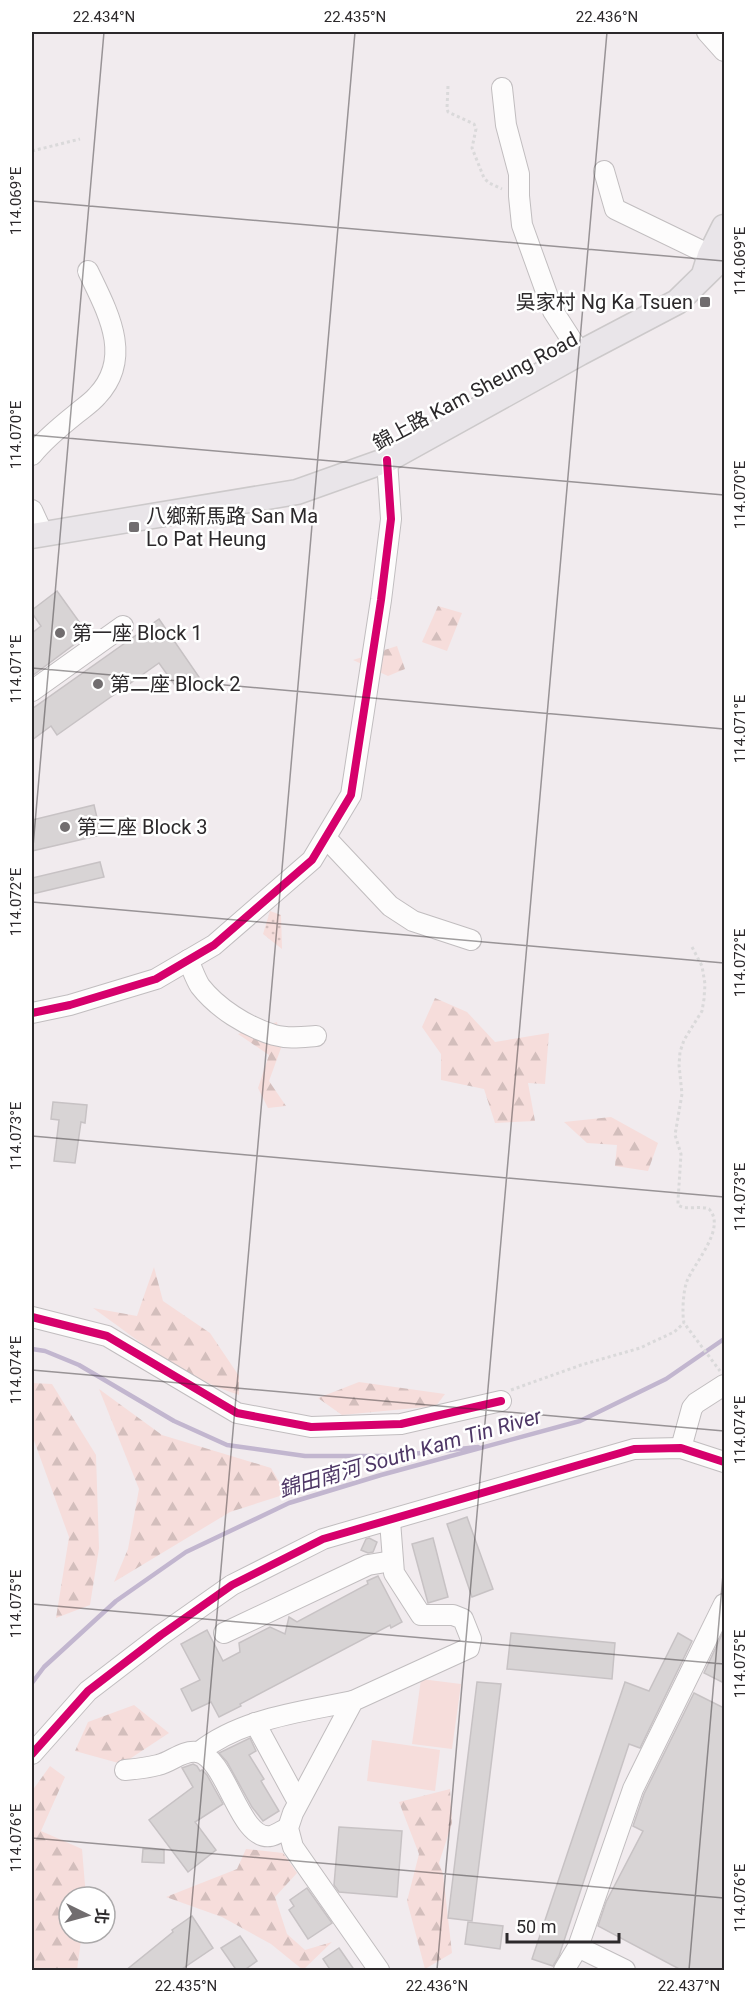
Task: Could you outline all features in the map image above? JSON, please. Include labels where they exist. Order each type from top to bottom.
[{"type":"main road","name":"錦上路 Kam Sheung Road","points":[[37,535],[297,492],[387,460],[677,302],[713,262],[724,227]]},
{"type":"street","points":[[707,32],[724,51]]},
{"type":"street","points":[[502,88],[506,125],[519,174],[522,225],[553,311],[580,353]]},
{"type":"street","points":[[603,171],[615,209],[713,262]]},
{"type":"street","points":[[32,455],[73,416],[97,397],[107,383],[116,363],[110,317],[88,271]]},
{"type":"street","points":[[32,1013],[70,1005],[156,979],[214,945],[312,860],[351,795],[391,519],[387,460]]},
{"type":"street","points":[[32,510],[37,535]]},
{"type":"street","points":[[32,691],[123,626]]},
{"type":"street","points":[[326,838],[390,906],[413,921],[471,940]]},
{"type":"street","points":[[188,960],[199,984],[214,1002],[252,1027],[275,1035],[295,1038],[316,1036]]},
{"type":"street","points":[[32,1317],[107,1336],[237,1413],[311,1427],[401,1424],[501,1401]]},
{"type":"street","points":[[681,1448],[692,1408],[724,1385]]},
{"type":"street","points":[[32,1754],[88,1691],[161,1635],[232,1585],[323,1539],[634,1449],[681,1448],[724,1462]]},
{"type":"street","points":[[199,1752],[210,1743],[255,1723],[353,1701],[469,1648],[471,1639],[463,1619],[453,1615],[421,1616],[394,1573],[390,1521]]},
{"type":"street","points":[[224,1633],[368,1565],[392,1561]]},
{"type":"street","points":[[564,1971],[578,1947],[633,1789],[724,1604]]},
{"type":"street","points":[[353,1701],[298,1802],[288,1828],[293,1847],[379,1971]]},
{"type":"street","points":[[255,1723],[298,1802]]},
{"type":"street","points":[[125,1770],[159,1765],[186,1752],[199,1752],[213,1761],[248,1825],[262,1835],[270,1836],[288,1828]]},
{"type":"street","points":[[578,1947],[625,1971]]},
{"type":"path","points":[[448,86],[448,112],[474,124],[476,129],[472,148],[484,178],[489,183],[519,196]]},
{"type":"path","points":[[32,151],[80,139]]},
{"type":"path","points":[[692,947],[702,966],[705,984],[704,999],[698,1019],[684,1040],[679,1065],[682,1094],[675,1135],[681,1154],[678,1205],[683,1208],[704,1207],[709,1209],[714,1218],[711,1240],[690,1275],[684,1290],[685,1304],[682,1315],[684,1323],[724,1377]]},
{"type":"path","points":[[501,1401],[513,1389],[581,1365],[640,1348],[674,1332],[684,1323]]},
{"type":"green space","points":[[438,606],[462,613],[447,651],[422,642]]},
{"type":"green space","points":[[397,646],[405,669],[388,676],[353,660]]},
{"type":"green space","points":[[270,911],[281,915],[282,949],[263,934]]},
{"type":"green space","points":[[435,998],[467,1012],[495,1042],[549,1033],[545,1084],[528,1083],[535,1121],[495,1123],[484,1089],[441,1080],[441,1054],[422,1027]]},
{"type":"green space","points":[[277,1022],[281,1048],[269,1081],[286,1106],[268,1108],[258,1088],[269,1055],[238,1034]]},
{"type":"green space","points":[[611,1117],[658,1143],[648,1171],[615,1166],[617,1145],[587,1143],[564,1122]]},
{"type":"green space","points":[[154,1267],[163,1301],[210,1333],[239,1376],[239,1395],[181,1369],[93,1308],[137,1316]]},
{"type":"green space","points":[[359,1382],[445,1394],[436,1406],[342,1415],[318,1398]]},
{"type":"green space","points":[[32,1383],[52,1384],[96,1455],[99,1548],[90,1605],[56,1618],[69,1537],[32,1435]]},
{"type":"green space","points":[[99,1389],[162,1435],[271,1468],[286,1494],[230,1512],[114,1582],[128,1549],[139,1489]]},
{"type":"green space","points":[[421,1679],[461,1684],[452,1749],[412,1744]]},
{"type":"green space","points":[[134,1705],[169,1733],[122,1764],[75,1751],[88,1722]]},
{"type":"green space","points":[[372,1740],[440,1750],[435,1791],[367,1781]]},
{"type":"green space","points":[[50,1766],[65,1777],[41,1831],[82,1849],[85,1885],[57,1885],[57,1945],[80,1945],[77,1970],[36,1970],[32,1966],[32,1791]]},
{"type":"green space","points":[[450,1789],[452,1823],[439,1863],[443,1874],[452,1953],[425,1969],[407,1901],[419,1854],[399,1802]]},
{"type":"green space","points":[[246,1849],[283,1853],[297,1873],[275,1897],[287,1934],[305,1950],[332,1942],[303,1970],[271,1944],[222,1917],[166,1897],[237,1869]]},
{"type":"building","name":"第一座 Block 1","points":[[57,591],[88,634],[32,676],[32,633],[41,626],[32,610]]},
{"type":"building","name":"第二座 Block 2","points":[[159,619],[199,677],[179,691],[159,663],[57,735],[51,726],[32,740],[32,709]]},
{"type":"building","name":"第三座 Block 3","points":[[94,805],[101,835],[32,851],[32,820]]},
{"type":"building","name":"第三座 Block 3","points":[[100,862],[104,877],[32,894],[32,878]]},
{"type":"building","points":[[53,1102],[87,1105],[85,1123],[81,1122],[75,1163],[54,1161],[59,1120],[51,1119]]},
{"type":"building","points":[[467,1517],[493,1589],[472,1597],[447,1524]]},
{"type":"building","points":[[433,1538],[448,1597],[428,1603],[412,1544]]},
{"type":"building","points":[[366,1539],[377,1542],[373,1552],[368,1553],[361,1550]]},
{"type":"building","points":[[378,1576],[402,1622],[391,1628],[390,1625],[219,1717],[211,1702],[192,1711],[181,1689],[200,1680],[181,1644],[207,1630],[223,1661],[240,1652],[239,1643],[270,1627],[285,1634],[289,1617],[297,1622],[368,1584],[367,1581]]},
{"type":"building","points":[[724,1630],[724,1683],[704,1673]]},
{"type":"building","points":[[511,1633],[615,1643],[612,1679],[507,1669]]},
{"type":"building","points":[[678,1633],[692,1641],[640,1748],[629,1744],[559,1956],[553,1966],[532,1959],[625,1682],[649,1691]]},
{"type":"building","points":[[477,1682],[501,1684],[472,1921],[448,1918]]},
{"type":"building","points":[[694,1693],[724,1708],[724,1971],[683,1971],[598,1926],[606,1902],[643,1831],[633,1826],[644,1794]]},
{"type":"building","points":[[250,1738],[256,1751],[249,1755],[264,1779],[261,1781],[279,1811],[263,1821],[252,1807],[227,1762],[219,1753]]},
{"type":"building","points":[[193,1764],[207,1775],[223,1804],[195,1822],[216,1850],[188,1872],[149,1820],[193,1787],[182,1768]]},
{"type":"building","points":[[339,1827],[402,1831],[397,1897],[339,1892],[334,1885]]},
{"type":"building","points":[[143,1849],[164,1850],[164,1863],[142,1862]]},
{"type":"building","points":[[307,1888],[332,1923],[308,1939],[289,1910],[294,1906],[290,1900]]},
{"type":"building","points":[[192,1916],[213,1948],[179,1971],[125,1971],[173,1932],[172,1930]]},
{"type":"building","points":[[468,1922],[503,1926],[500,1949],[465,1944]]},
{"type":"building","points":[[240,1936],[257,1961],[243,1971],[237,1971],[221,1948]]},
{"type":"building","points":[[339,1948],[355,1971],[331,1971],[323,1959]]},
{"type":"waterway","name":"錦田南河 South Kam Tin River","points":[[32,1683],[44,1667],[116,1601],[186,1552],[289,1503],[381,1475],[580,1421],[666,1379],[724,1339]]},
{"type":"waterway","points":[[32,1349],[45,1351],[79,1365],[174,1421],[227,1445],[305,1456],[393,1456],[478,1447]]},
{"type":"cycle path","points":[[32,1013],[70,1005],[156,979],[214,945],[312,860],[351,795],[391,519],[387,460]]},
{"type":"cycle path","points":[[32,1317],[107,1336],[237,1413],[311,1427],[401,1424],[501,1401]]},
{"type":"cycle path","points":[[32,1754],[88,1691],[161,1635],[232,1585],[323,1539],[634,1449],[681,1448],[724,1462]]},
{"type":"place","name":"吳家村 Ng Ka Tsuen","points":[[705,302]]},
{"type":"place","name":"八鄉新馬路 San Ma Lo Pat Heung","points":[[134,527]]},
{"type":"place","name":"第一座 Block 1","points":[[60,633]]},
{"type":"place","name":"第二座 Block 2","points":[[98,684]]},
{"type":"place","name":"第三座 Block 3","points":[[65,827]]}]
